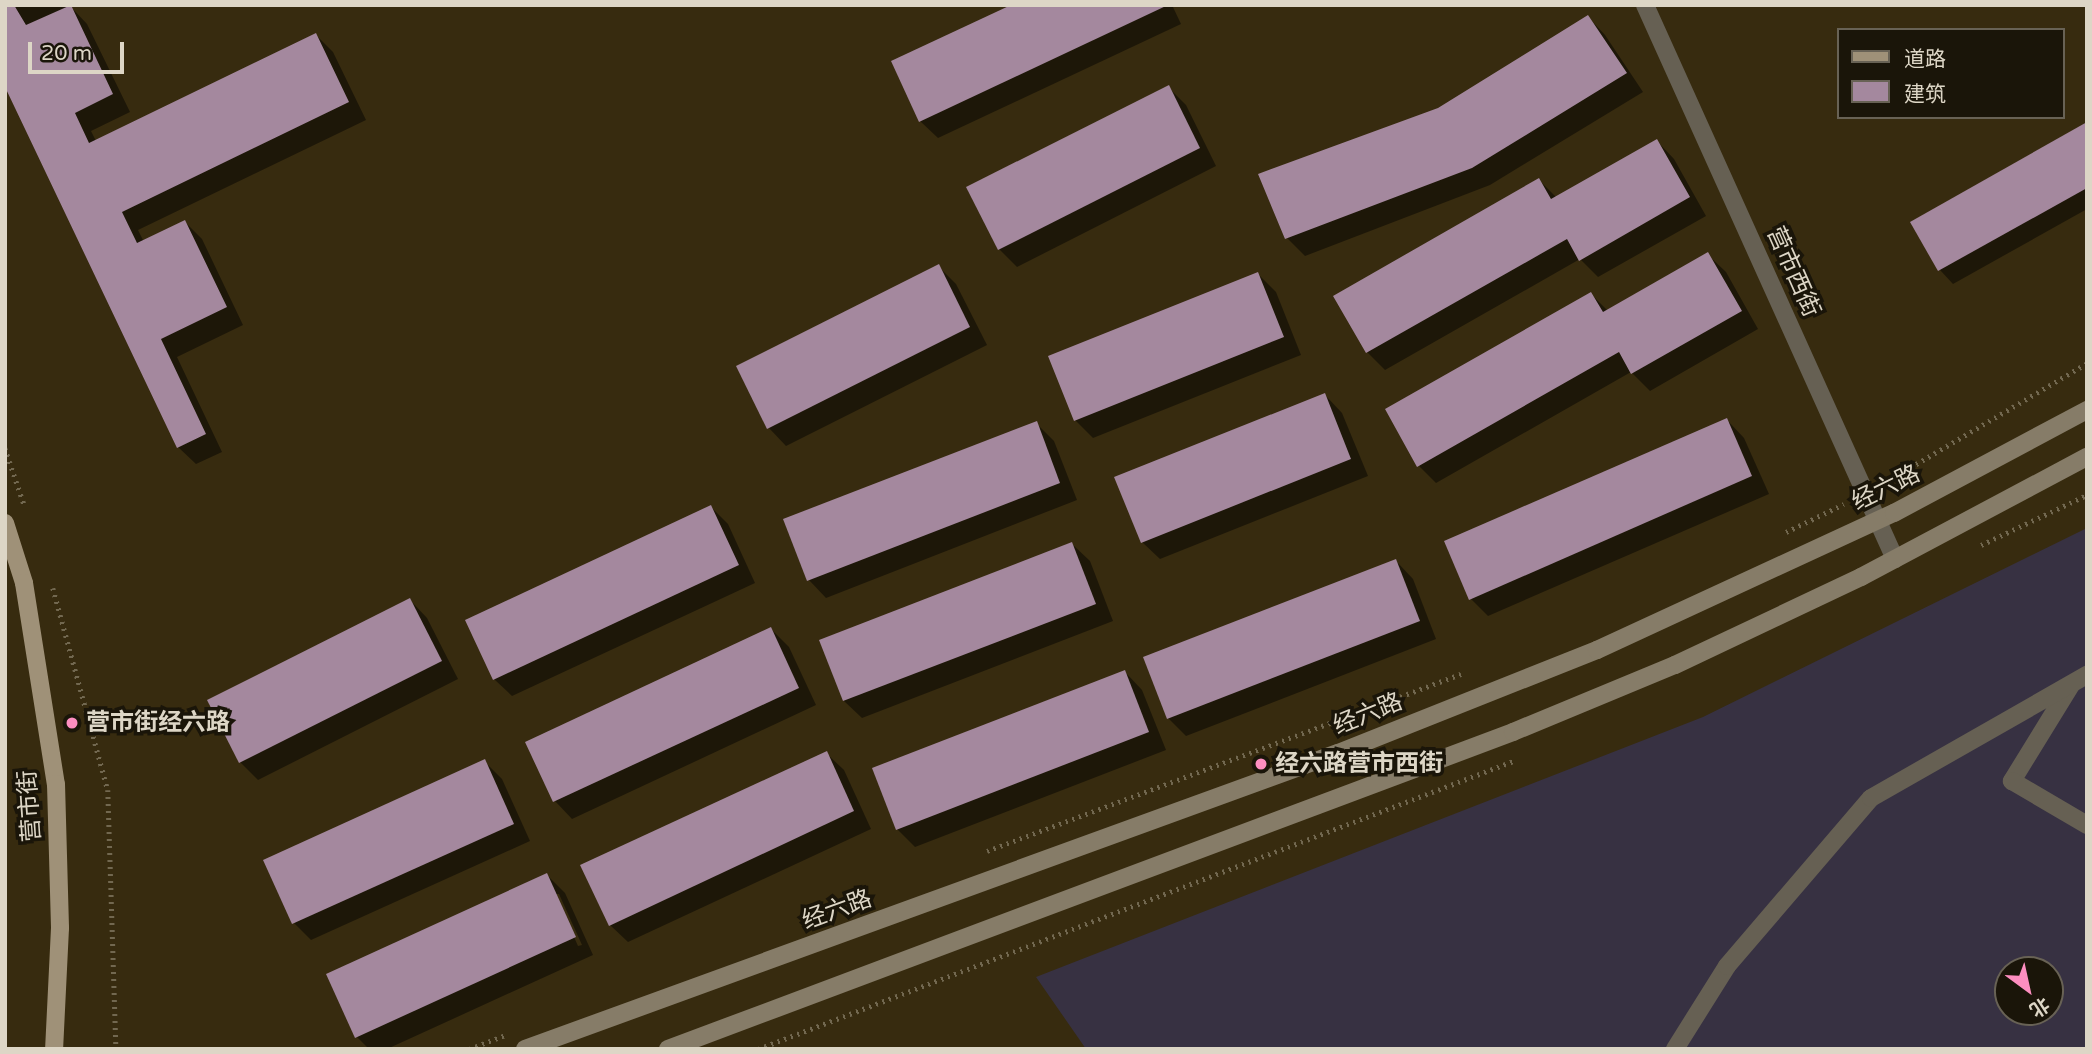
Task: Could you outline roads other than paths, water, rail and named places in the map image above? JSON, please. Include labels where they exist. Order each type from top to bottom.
[{"type":"main road","name":"经六路","points":[[525,1049],[1338,752],[1597,650],[1878,520],[2087,410]]},
{"type":"main road","points":[[668,1049],[1513,732],[1706,652],[1895,559],[2087,457]]},
{"type":"main road","name":"营市街","points":[[5,523],[24,583],[56,783],[60,928],[54,1049]]},
{"type":"street","name":"营市西街","points":[[1645,5],[1895,559]]},
{"type":"street","points":[[2079,679],[2012,781],[2087,825]]},
{"type":"street","points":[[1675,1049],[1727,966],[1871,798],[2079,679]]},
{"type":"place","name":"营市街经六路","points":[[72,723]]},
{"type":"place","name":"经六路营市西街","points":[[1261,764]]}]
